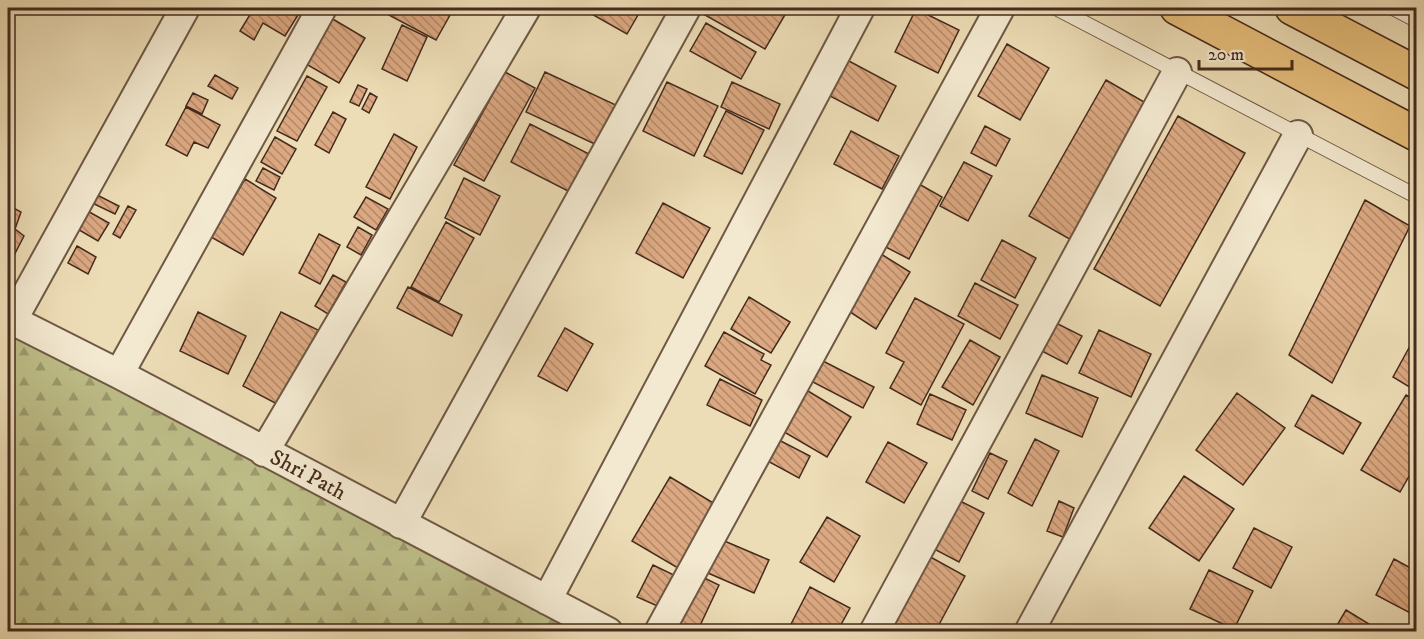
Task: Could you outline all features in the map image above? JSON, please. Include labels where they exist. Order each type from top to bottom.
[{"type":"highway","points":[[1177,8],[1416,134]]},
{"type":"highway","points":[[1292,8],[1416,73]]},
{"type":"street","points":[[10,319],[185,8]]},
{"type":"street","points":[[118,374],[322,8]]},
{"type":"street","points":[[264,452],[526,8]]},
{"type":"street","points":[[401,524],[686,8]]},
{"type":"street","points":[[547,600],[860,8]]},
{"type":"street","points":[[659,632],[1000,8]]},
{"type":"street","points":[[874,632],[1177,72]]},
{"type":"street","points":[[1029,632],[1298,135]]},
{"type":"street","name":"Shri Path","points":[[10,319],[608,632]]},
{"type":"lane","points":[[1056,8],[1416,196]]},
{"type":"lane","points":[[1393,8],[1416,20]]},
{"type":"green space","points":[[8,330],[579,631],[8,631]]},
{"type":"building","points":[[254,8],[284,8],[298,15],[285,36],[263,23],[254,40],[240,31]]},
{"type":"building","points":[[388,8],[454,8],[436,40],[385,13]]},
{"type":"building","points":[[581,8],[642,8],[627,34]]},
{"type":"building","points":[[710,8],[776,8],[786,13],[765,49],[705,15]]},
{"type":"building","points":[[916,9],[959,30],[938,73],[895,52]]},
{"type":"building","points":[[331,18],[365,38],[339,83],[306,64]]},
{"type":"building","points":[[706,23],[756,52],[741,79],[690,51]]},
{"type":"building","points":[[402,25],[427,37],[407,81],[382,69]]},
{"type":"building","points":[[1007,44],[1049,68],[1020,120],[978,96]]},
{"type":"building","points":[[847,60],[896,86],[878,121],[828,95]]},
{"type":"building","points":[[505,72],[535,88],[484,181],[454,165]]},
{"type":"building","points":[[545,72],[618,106],[599,146],[526,112]]},
{"type":"building","points":[[215,75],[238,88],[232,99],[208,86]]},
{"type":"building","points":[[307,76],[327,87],[297,141],[277,131]]},
{"type":"building","points":[[1106,80],[1151,106],[1073,241],[1029,216]]},
{"type":"building","points":[[667,82],[718,106],[694,156],[643,131]]},
{"type":"building","points":[[732,82],[780,104],[769,129],[721,107]]},
{"type":"building","points":[[358,85],[367,89],[359,106],[350,102]]},
{"type":"building","points":[[193,93],[208,100],[202,114],[186,106]]},
{"type":"building","points":[[370,93],[377,97],[369,113],[362,109]]},
{"type":"building","points":[[186,107],[220,125],[208,148],[194,142],[187,156],[166,145]]},
{"type":"building","points":[[726,111],[764,130],[742,174],[704,156]]},
{"type":"building","points":[[333,112],[346,119],[329,153],[315,145]]},
{"type":"building","points":[[1178,116],[1245,153],[1160,306],[1094,269]]},
{"type":"building","points":[[530,124],[591,155],[572,193],[511,162]]},
{"type":"building","points":[[985,126],[1010,139],[996,166],[971,153]]},
{"type":"building","points":[[851,131],[899,156],[882,189],[834,164]]},
{"type":"building","points":[[394,134],[417,147],[390,199],[366,187]]},
{"type":"building","points":[[275,137],[296,149],[282,174],[261,162]]},
{"type":"building","points":[[964,162],[992,176],[968,221],[940,206]]},
{"type":"building","points":[[263,168],[280,177],[274,190],[256,181]]},
{"type":"building","points":[[464,178],[500,196],[480,235],[445,218]]},
{"type":"building","points":[[245,179],[276,198],[243,255],[211,237]]},
{"type":"building","points":[[912,180],[942,197],[909,259],[878,243]]},
{"type":"building","points":[[95,194],[119,206],[115,214],[90,202]]},
{"type":"building","points":[[366,197],[388,209],[376,230],[354,217]]},
{"type":"building","points":[[1365,200],[1410,226],[1332,383],[1289,355]]},
{"type":"building","points":[[663,203],[710,228],[683,278],[636,253]]},
{"type":"building","points":[[8,205],[21,212],[15,229],[24,236],[8,267]]},
{"type":"building","points":[[128,206],[136,210],[120,238],[113,234]]},
{"type":"building","points":[[84,209],[109,223],[98,241],[74,227]]},
{"type":"building","points":[[446,222],[474,238],[439,302],[411,287]]},
{"type":"building","points":[[358,227],[372,235],[361,255],[347,247]]},
{"type":"building","points":[[319,234],[340,245],[320,284],[299,273]]},
{"type":"building","points":[[1002,240],[1036,258],[1015,298],[981,280]]},
{"type":"building","points":[[77,246],[96,257],[88,274],[68,263]]},
{"type":"building","points":[[881,254],[910,272],[876,329],[847,310]]},
{"type":"building","points":[[333,275],[346,282],[328,314],[315,306]]},
{"type":"building","points":[[975,283],[1018,305],[1000,339],[958,316]]},
{"type":"building","points":[[408,287],[462,315],[452,336],[397,308]]},
{"type":"building","points":[[749,297],[790,322],[771,353],[731,329]]},
{"type":"building","points":[[915,298],[964,324],[921,405],[890,388],[904,362],[886,353]]},
{"type":"building","points":[[198,312],[246,336],[228,374],[180,351]]},
{"type":"building","points":[[281,312],[318,330],[279,405],[243,386]]},
{"type":"building","points":[[1050,320],[1082,336],[1067,364],[1036,348]]},
{"type":"building","points":[[565,328],[593,344],[567,391],[538,376]]},
{"type":"building","points":[[1099,330],[1151,354],[1131,397],[1079,373]]},
{"type":"building","points":[[724,332],[764,354],[761,360],[771,365],[755,394],[705,366]]},
{"type":"building","points":[[1416,335],[1416,391],[1393,377]]},
{"type":"building","points":[[970,340],[1000,357],[973,405],[942,387]]},
{"type":"building","points":[[817,358],[874,387],[863,408],[807,379]]},
{"type":"building","points":[[1042,375],[1098,398],[1082,437],[1026,413]]},
{"type":"building","points":[[720,379],[762,400],[750,426],[707,405]]},
{"type":"building","points":[[803,388],[851,417],[827,457],[779,429]]},
{"type":"building","points":[[1237,393],[1285,428],[1243,485],[1196,450]]},
{"type":"building","points":[[930,394],[966,410],[952,440],[917,424]]},
{"type":"building","points":[[1312,395],[1361,423],[1343,454],[1295,426]]},
{"type":"building","points":[[1406,395],[1416,401],[1416,464],[1400,492],[1361,470]]},
{"type":"building","points":[[773,437],[810,456],[799,478],[762,458]]},
{"type":"building","points":[[1035,439],[1059,451],[1032,506],[1008,493]]},
{"type":"building","points":[[888,442],[927,463],[904,503],[866,482]]},
{"type":"building","points":[[990,453],[1007,461],[988,499],[972,491]]},
{"type":"building","points":[[1184,476],[1234,509],[1199,561],[1149,528]]},
{"type":"building","points":[[670,477],[720,507],[683,571],[632,541]]},
{"type":"building","points":[[958,500],[984,513],[959,562],[934,549]]},
{"type":"building","points":[[1059,501],[1074,508],[1063,537],[1047,531]]},
{"type":"building","points":[[827,517],[860,536],[834,582],[800,562]]},
{"type":"building","points":[[1254,528],[1292,547],[1271,588],[1233,568]]},
{"type":"building","points":[[715,537],[769,560],[754,593],[701,570]]},
{"type":"building","points":[[925,554],[965,576],[935,632],[883,632]]},
{"type":"building","points":[[1394,559],[1416,571],[1416,616],[1376,595]]},
{"type":"building","points":[[653,565],[678,577],[662,608],[637,597]]},
{"type":"building","points":[[1209,570],[1253,591],[1234,629],[1190,609]]},
{"type":"building","points":[[694,573],[719,585],[697,632],[670,619]]},
{"type":"building","points":[[810,587],[850,608],[837,632],[787,632]]},
{"type":"building","points":[[1346,610],[1382,632],[1333,632]]}]
